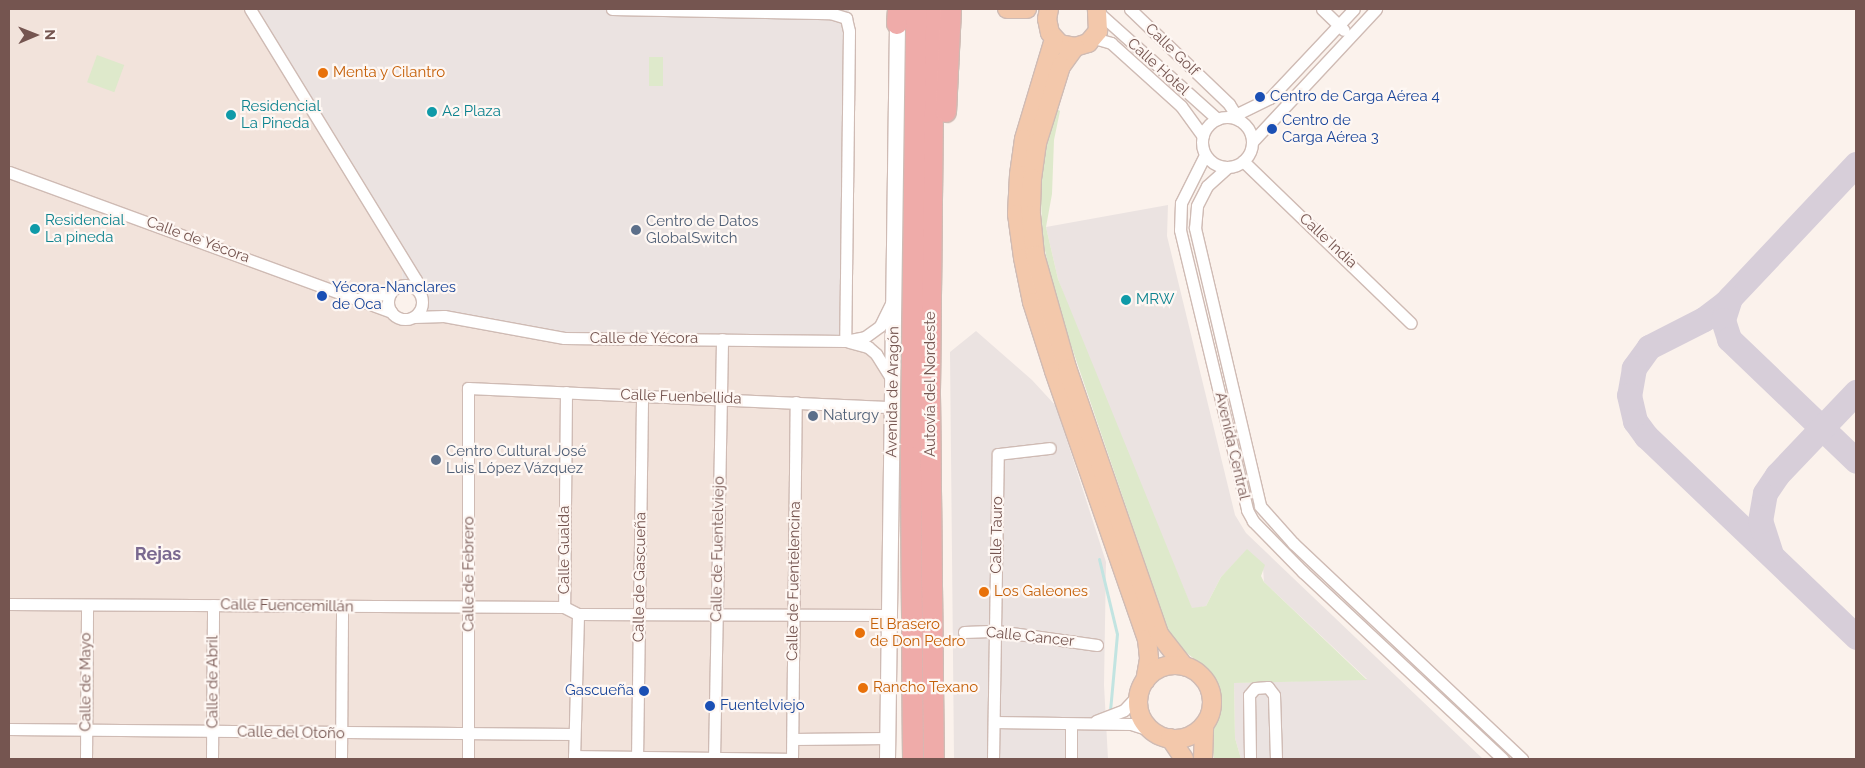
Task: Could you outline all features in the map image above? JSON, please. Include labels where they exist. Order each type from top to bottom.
[{"type":"highway","name":"Autovía del Nordeste","points":[[913,759],[911,438],[916,9]]},
{"type":"highway","name":"Autovía del Nordeste","points":[[934,9],[930,395],[935,701],[934,759]]},
{"type":"highway","points":[[935,701],[939,672],[938,394],[942,9]]},
{"type":"highway","points":[[938,394],[951,9]]},
{"type":"main road","points":[[1007,9],[1027,9]]},
{"type":"main road","points":[[1049,9],[1048,27],[1054,39],[1075,47]]},
{"type":"main road","points":[[1098,11],[1098,30],[1094,38],[1075,47],[1061,66],[1038,143],[1031,215],[1035,255],[1067,368],[1159,634],[1184,666],[1200,674],[1210,690],[1212,709],[1204,726],[1203,759]]},
{"type":"main road","points":[[1054,39],[1024,140],[1019,176],[1017,214],[1032,302],[1147,639],[1149,659],[1142,687],[1142,718],[1153,731],[1170,738],[1185,738],[1204,726]]},
{"type":"main road","points":[[1142,687],[1158,669],[1184,666]]},
{"type":"main road","points":[[1170,738],[1184,759]]},
{"type":"street","points":[[250,9],[401,256],[421,296],[422,306],[414,317],[401,319],[391,312],[388,300],[390,293]]},
{"type":"street","points":[[612,9],[838,13],[848,22],[845,341]]},
{"type":"street","name":"Calle Golf","points":[[1130,9],[1215,91],[1229,118]]},
{"type":"street","points":[[1322,9],[1350,36]]},
{"type":"street","points":[[1354,9],[1270,98],[1229,118],[1202,136],[1205,155],[1211,162],[1228,167],[1243,161],[1252,142],[1376,9]]},
{"type":"street","name":"Calle Hotel","points":[[1098,11],[1229,118]]},
{"type":"street","name":"Avenida de Aragón","points":[[887,759],[897,14]]},
{"type":"street","name":"Calle Hotel","points":[[1094,38],[1111,43],[1181,106],[1202,136]]},
{"type":"street","points":[[1215,91],[1229,118],[1250,133],[1252,142]]},
{"type":"street","name":"Avenida Central","points":[[1205,155],[1182,203],[1180,230],[1247,510],[1253,521],[1303,572],[1503,759]]},
{"type":"street","name":"Calle India","points":[[1243,161],[1410,323]]},
{"type":"street","name":"Avenida Central","points":[[1228,167],[1207,186],[1197,206],[1195,228],[1260,506],[1300,549],[1522,759]]},
{"type":"street","name":"Calle de Yécora","points":[[9,172],[391,312]]},
{"type":"street","points":[[401,256],[403,284]]},
{"type":"street","points":[[358,299],[390,293],[403,284],[415,287],[421,296]]},
{"type":"street","name":"Calle de Yécora","points":[[421,296],[444,316]]},
{"type":"street","name":"Calle de Yécora","points":[[414,317],[444,316],[564,338],[845,341],[865,337],[880,326],[894,297]]},
{"type":"street","name":"Calle de Fuentelviejo","points":[[714,759],[722,339]]},
{"type":"street","name":"Calle de Yécora","points":[[845,341],[872,350],[893,382]]},
{"type":"street","name":"Calle Fuenbellida","points":[[468,388],[893,407]]},
{"type":"street","name":"Calle de Febrero","points":[[468,388],[468,759]]},
{"type":"street","name":"Calle Gualda","points":[[566,392],[564,607],[578,614],[574,757]]},
{"type":"street","name":"Calle de Gascueña","points":[[637,758],[642,395]]},
{"type":"street","name":"Calle de Fuentelencina","points":[[792,759],[796,402]]},
{"type":"street","name":"Calle Tauro","points":[[994,759],[998,454],[1050,448]]},
{"type":"street","name":"Calle Fuencemillán","points":[[9,604],[342,608],[564,607]]},
{"type":"street","name":"Calle de Mayo","points":[[86,759],[87,605]]},
{"type":"street","name":"Calle de Abril","points":[[212,759],[213,605]]},
{"type":"street","points":[[341,759],[342,608]]},
{"type":"street","points":[[578,614],[888,615]]},
{"type":"street","name":"Calle Cancer","points":[[964,632],[996,631],[1097,645]]},
{"type":"street","points":[[1092,722],[1124,710],[1142,687]]},
{"type":"street","points":[[1250,757],[1249,695],[1255,688],[1268,687],[1274,695],[1276,759]]},
{"type":"street","points":[[994,722],[1131,724],[1153,731]]},
{"type":"street","points":[[1071,724],[1071,759]]},
{"type":"street","name":"Calle del Otoño","points":[[9,730],[469,735],[574,734]]},
{"type":"street","points":[[792,738],[888,738]]},
{"type":"street","points":[[574,757],[792,759]]},
{"type":"shaded area","points":[[9,9],[250,9],[401,256],[403,284],[396,287],[388,300],[391,312],[401,319],[414,317],[868,347],[893,382],[887,759],[9,759]]},
{"type":"shaded area","points":[[250,9],[849,9],[845,341],[564,338],[419,313],[423,299],[415,287],[403,284],[401,256]]},
{"type":"shaded area","points":[[1168,205],[1167,236],[1235,515],[1246,533],[1483,759],[1241,759],[1235,738],[1234,683],[1367,679],[1264,582],[1263,568],[1247,550],[1221,577],[1206,606],[1192,609],[1076,327],[1058,279],[1046,227]]},
{"type":"shaded area","points":[[976,331],[1032,380],[1056,406],[1106,562],[1104,685],[1108,759],[954,759],[950,352]]},
{"type":"green space","points":[[97,55],[124,65],[114,92],[87,82]]},
{"type":"green space","points":[[649,57],[663,57],[663,86],[649,86]]},
{"type":"green space","points":[[1057,109],[1060,111],[1054,140],[1052,194],[1046,227],[1058,279],[1192,608],[1206,606],[1221,577],[1247,549],[1265,565],[1261,576],[1264,582],[1367,680],[1234,683],[1235,738],[1241,759],[1214,759],[1211,735],[1221,707],[1218,685],[1211,672],[1179,647],[1168,630],[1055,298],[1043,241],[1040,184],[1043,159]]},
{"type":"waterway","points":[[1099,559],[1117,634],[1110,711]]},
{"type":"taxiway","points":[[1856,164],[1725,303],[1704,319],[1649,347],[1634,368],[1629,395],[1635,421],[1646,436],[1856,637]]},
{"type":"taxiway","points":[[1730,298],[1723,320],[1729,339],[1856,461]]},
{"type":"taxiway","points":[[1771,554],[1760,521],[1765,493],[1777,475],[1856,392]]},
{"type":"place","name":"Menta y Cilantro","points":[[323,73]]},
{"type":"place","name":"Centro de Carga Aérea 4","points":[[1260,97]]},
{"type":"place","name":"A2 Plaza","points":[[432,112]]},
{"type":"place","name":"Residencial La Pineda","points":[[231,115]]},
{"type":"place","name":"Centro de Carga Aérea 3","points":[[1272,129]]},
{"type":"place","name":"Residencial La pineda","points":[[35,229]]},
{"type":"place","name":"Centro de Datos GlobalSwitch","points":[[636,230]]},
{"type":"place","name":"Yécora-Nanclares de Oca","points":[[322,296]]},
{"type":"place","name":"MRW","points":[[1126,300]]},
{"type":"place","name":"Naturgy","points":[[813,416]]},
{"type":"place","name":"Centro Cultural José Luis López Vázquez","points":[[436,460]]},
{"type":"place","name":"Los Galeones","points":[[984,592]]},
{"type":"place","name":"El Brasero de Don Pedro","points":[[860,633]]},
{"type":"place","name":"Rancho Texano","points":[[863,688]]},
{"type":"place","name":"Gascueña","points":[[644,691]]},
{"type":"place","name":"Fuentelviejo","points":[[710,706]]},
{"type":"district","name":"Rejas","points":[[158,554]]}]
